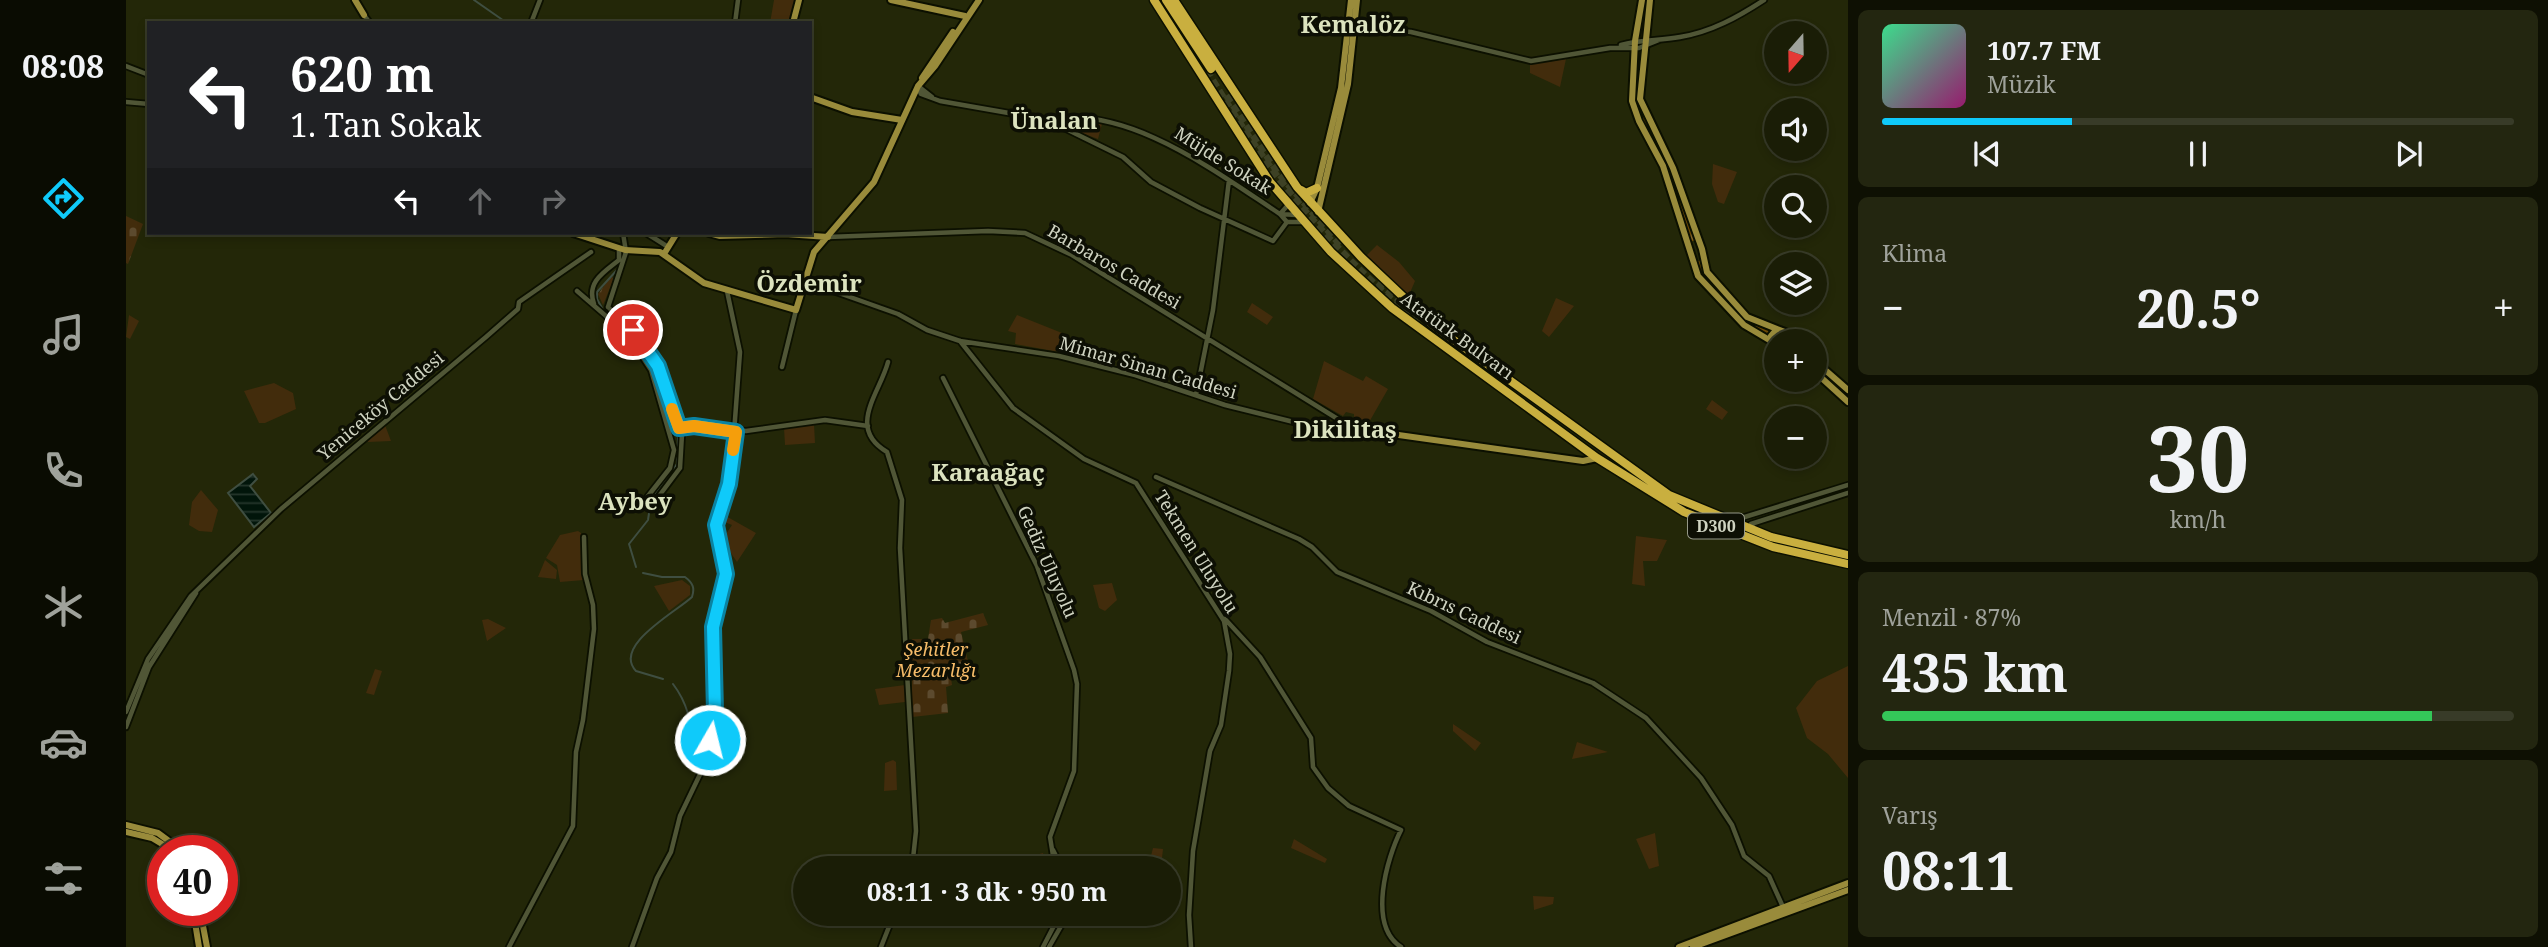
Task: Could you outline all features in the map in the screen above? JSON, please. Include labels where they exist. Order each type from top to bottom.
[{"type":"highway","name":"Atatürk Bulvarı","points":[[1156,0],[1208,70],[1166,0]]},
{"type":"highway","name":"Atatürk Bulvarı","points":[[1156,0],[1254,159],[1288,205],[1315,235],[1392,308],[1597,458],[1684,512],[1772,549],[1848,557]]},
{"type":"highway","name":"Atatürk Bulvarı","points":[[1174,0],[1303,195],[1329,224],[1433,325],[1670,495],[1729,522],[1753,528],[1793,544],[1848,557]]},
{"type":"highway","points":[[1297,187],[1306,192],[1317,188]]},
{"type":"highway","points":[[1288,205],[1298,204],[1303,195]]},
{"type":"highway","points":[[1296,215],[1310,203]]},
{"type":"highway","points":[[1304,224],[1315,223],[1320,214]]},
{"type":"highway","points":[[1315,235],[1319,227],[1329,224]]},
{"type":"highway","points":[[1586,450],[1591,444],[1600,446],[1602,453],[1597,458]]},
{"type":"main road","points":[[355,0],[364,15]]},
{"type":"main road","points":[[794,21],[799,0]]},
{"type":"main road","points":[[891,0],[965,16]]},
{"type":"main road","points":[[579,235],[622,249],[664,249],[704,283],[796,310],[814,252],[874,182],[918,86],[977,0]]},
{"type":"main road","points":[[918,86],[936,66],[977,0]]},
{"type":"main road","points":[[1351,0],[1353,25]]},
{"type":"main road","points":[[1320,214],[1357,0]]},
{"type":"main road","points":[[1642,0],[1635,44],[1632,94],[1639,121],[1663,166],[1700,281],[1721,305],[1744,325],[1764,336]]},
{"type":"main road","points":[[1650,0],[1640,94],[1646,113],[1670,162],[1710,277],[1751,320],[1777,329]]},
{"type":"main road","points":[[1632,94],[1640,94]]},
{"type":"main road","points":[[812,98],[852,112],[902,120]]},
{"type":"main road","points":[[1310,203],[1330,153]]},
{"type":"main road","points":[[664,249],[674,235]]},
{"type":"main road","name":"Barbaros Caddesi","points":[[716,235],[742,235]]},
{"type":"main road","name":"Barbaros Caddesi","points":[[806,235],[828,237]]},
{"type":"main road","points":[[1689,249],[1693,243],[1702,249]]},
{"type":"main road","points":[[1692,258],[1699,259],[1702,249]]},
{"type":"main road","points":[[1827,371],[1848,390]]},
{"type":"main road","points":[[1827,383],[1848,402]]},
{"type":"main road","points":[[1341,423],[1583,461],[1597,458]]},
{"type":"main road","points":[[1573,459],[1586,450]]},
{"type":"main road","points":[[126,825],[161,835]]},
{"type":"main road","points":[[126,832],[147,837]]},
{"type":"main road","points":[[1693,947],[1848,883]]},
{"type":"main road","points":[[1679,947],[1848,890]]},
{"type":"main road","points":[[196,926],[199,947]]},
{"type":"main road","points":[[203,926],[207,947]]},
{"type":"street","points":[[532,21],[540,0]]},
{"type":"street","points":[[735,21],[738,0]]},
{"type":"street","points":[[1353,25],[1460,43],[1524,61],[1682,37],[1728,22],[1764,0]]},
{"type":"street","points":[[364,15],[368,21]]},
{"type":"street","points":[[1635,44],[1644,43]]},
{"type":"street","points":[[126,66],[147,74]]},
{"type":"street","name":"Müjde Sokak","points":[[918,86],[933,97],[1043,121],[1079,119],[1133,129],[1164,140],[1280,214],[1287,222]]},
{"type":"street","points":[[126,102],[147,104]]},
{"type":"street","points":[[1043,121],[1101,144],[1123,157],[1151,181],[1224,221],[1273,241],[1287,222],[1304,224]]},
{"type":"street","points":[[1196,395],[1207,339],[1228,180]]},
{"type":"street","points":[[1280,214],[1288,205]]},
{"type":"street","points":[[1280,214],[1296,215]]},
{"type":"street","name":"Barbaros Caddesi","points":[[828,237],[988,231],[1025,233],[1072,255],[1341,423]]},
{"type":"street","points":[[602,313],[608,307],[621,261],[623,235]]},
{"type":"street","points":[[648,235],[664,249]]},
{"type":"street","name":"Yeniceköy Caddesi","points":[[126,727],[148,659],[165,629],[247,540],[518,309],[519,302],[591,252]]},
{"type":"street","points":[[595,306],[591,292],[596,278],[621,261]]},
{"type":"street","name":"Mimar Sinan Caddesi","points":[[805,281],[898,314],[927,330],[960,341],[1048,353],[1326,430]]},
{"type":"street","points":[[577,291],[641,351],[651,370],[674,450],[670,468],[648,496],[656,500],[680,468],[682,434],[658,366],[646,345],[608,307]]},
{"type":"street","points":[[632,947],[657,878],[671,852],[680,816],[708,754],[715,712],[713,627],[726,574],[716,525],[729,484],[736,432],[740,352],[727,291]]},
{"type":"street","points":[[782,367],[796,310]]},
{"type":"street","name":"Tekmen Uluyolu","points":[[960,341],[1013,408],[1084,459],[1136,483],[1185,565],[1222,617],[1229,642],[1229,671],[1221,725],[1210,751],[1193,851],[1189,915],[1191,947]]},
{"type":"street","points":[[888,362],[883,382],[871,398],[868,426],[874,443],[887,452],[902,500],[900,548],[916,831],[913,856]]},
{"type":"street","name":"Gediz Uluyolu","points":[[943,378],[1045,583],[1074,670],[1077,684],[1074,771],[1051,831],[1053,856]]},
{"type":"street","points":[[671,433],[679,428],[694,426],[736,432],[825,420],[868,426]]},
{"type":"street","points":[[671,433],[682,434]]},
{"type":"street","name":"Kıbrıs Caddesi","points":[[1156,477],[1289,534],[1312,547],[1338,572],[1431,611],[1487,642],[1606,690],[1646,718],[1689,764],[1732,825],[1744,856],[1769,876],[1784,910]]},
{"type":"street","points":[[1753,528],[1805,502],[1848,485]]},
{"type":"street","points":[[1729,522],[1848,493]]},
{"type":"street","points":[[509,947],[573,826],[576,752],[583,720],[594,629],[593,605],[585,574],[584,537]]},
{"type":"street","points":[[1222,617],[1259,657],[1311,738],[1313,767],[1328,788],[1349,806],[1401,830],[1386,864],[1382,901],[1386,924],[1393,941],[1401,947]]},
{"type":"street","name":"Yeniceköy Caddesi","points":[[126,712],[134,698]]},
{"type":"street","points":[[1052,850],[1055,856]]},
{"type":"street","points":[[881,947],[889,926]]},
{"type":"street","points":[[1043,947],[1054,926]]},
{"type":"street","points":[[1049,947],[1061,926]]},
{"type":"green space","points":[[774,0],[797,0],[792,21],[770,21]]},
{"type":"green space","points":[[1566,59],[1560,87],[1530,73],[1530,64]]},
{"type":"green space","points":[[1641,106],[1668,162],[1696,240],[1690,242],[1668,171],[1640,115],[1638,107]]},
{"type":"green space","points":[[1058,121],[1102,124],[1098,139],[1057,124]]},
{"type":"green space","points":[[1713,164],[1737,172],[1724,204],[1718,202],[1712,184]]},
{"type":"green space","points":[[126,216],[143,224],[128,264],[126,263]]},
{"type":"green space","points":[[1377,245],[1399,262],[1415,281],[1409,295],[1366,256]]},
{"type":"green space","points":[[1701,260],[1718,293],[1736,312],[1766,329],[1764,333],[1735,313],[1717,295],[1696,262]]},
{"type":"green space","points":[[611,277],[614,278],[603,305],[598,294]]},
{"type":"green space","points":[[1556,298],[1574,306],[1549,337],[1542,331]]},
{"type":"green space","points":[[1252,303],[1273,317],[1267,325],[1247,312]]},
{"type":"green space","points":[[129,315],[139,321],[130,339],[126,337]]},
{"type":"green space","points":[[1017,315],[1067,335],[1059,352],[1015,344],[1016,333],[1008,331]]},
{"type":"green space","points":[[1324,361],[1363,381],[1366,376],[1388,389],[1368,424],[1354,419],[1354,414],[1346,412],[1343,416],[1313,399]]},
{"type":"green space","points":[[274,383],[293,393],[296,409],[265,423],[259,423],[244,391]]},
{"type":"green space","points":[[1712,400],[1728,412],[1722,420],[1706,409]]},
{"type":"green space","points":[[814,424],[815,443],[785,445],[784,428]]},
{"type":"green space","points":[[385,425],[391,441],[368,442],[367,440]]},
{"type":"green space","points":[[201,490],[218,510],[212,532],[199,531],[189,525],[192,502]]},
{"type":"green space","points":[[724,515],[756,533],[737,562],[722,540],[732,525],[722,521]]},
{"type":"green space","points":[[578,531],[581,533],[584,580],[560,582],[557,565],[546,558],[560,535]]},
{"type":"green space","points":[[1636,536],[1667,540],[1657,561],[1643,561],[1645,586],[1632,584]]},
{"type":"green space","points":[[545,560],[557,570],[556,579],[538,577]]},
{"type":"green space","points":[[682,580],[690,586],[690,595],[669,611],[654,586]]},
{"type":"green space","points":[[1112,583],[1117,600],[1105,611],[1099,608],[1093,585]]},
{"type":"green space","name":"Şehitler Mezarlığı","points":[[983,613],[988,625],[961,632],[971,674],[951,678],[952,685],[946,687],[948,713],[912,717],[912,639],[928,639],[931,620],[942,618],[945,623]]},
{"type":"green space","points":[[488,619],[506,628],[487,641],[482,620]]},
{"type":"green space","points":[[1848,666],[1848,778],[1828,754],[1807,738],[1796,708],[1817,681]]},
{"type":"green space","points":[[375,669],[382,671],[374,695],[366,693]]},
{"type":"green space","points":[[905,685],[905,702],[879,705],[875,689]]},
{"type":"green space","points":[[1453,724],[1481,743],[1475,751],[1453,731]]},
{"type":"green space","points":[[1577,742],[1608,752],[1572,759]]},
{"type":"green space","points":[[893,760],[896,762],[897,790],[884,791],[885,763]]},
{"type":"green space","points":[[1655,833],[1659,866],[1649,869],[1636,839]]},
{"type":"green space","points":[[1294,839],[1327,859],[1325,863],[1291,848]]},
{"type":"green space","points":[[1153,848],[1163,849],[1162,856],[1151,856]]},
{"type":"green space","points":[[1533,896],[1554,897],[1553,904],[1534,910]]},
{"type":"shaded area","points":[[253,474],[257,479],[250,486],[271,513],[254,527],[228,493]]},
{"type":"waterway","points":[[474,0],[504,21]]},
{"type":"waterway","points":[[602,308],[597,292],[617,270]]},
{"type":"waterway","points":[[608,314],[634,339],[651,364],[674,426]]},
{"type":"waterway","points":[[653,496],[677,464],[678,438]]},
{"type":"waterway","points":[[636,567],[629,544],[648,520],[651,500]]},
{"type":"waterway","points":[[643,573],[662,577],[685,577],[693,588],[692,597],[649,630],[632,651],[631,661],[636,671],[663,679]]},
{"type":"waterway","points":[[673,684],[690,719],[693,758]]},
{"type":"tunnel","points":[[1206,70],[1252,142],[1300,206],[1354,265],[1418,323]]},
{"type":"tunnel","points":[[1227,95],[1278,172],[1342,246]]},
{"type":"tunnel","points":[[1378,282],[1417,314]]},
{"type":"slow traffic","points":[[672,409],[679,428],[694,426],[736,432],[733,450]]},
{"type":"district","name":"Kemalöz","points":[[1353,25]]},
{"type":"district","name":"Ünalan","points":[[1054,121]]},
{"type":"district","name":"Özdemir","points":[[809,284]]},
{"type":"district","name":"Dikilitaş","points":[[1345,430]]},
{"type":"district","name":"Karaağaç","points":[[988,473]]},
{"type":"district","name":"Aybey","points":[[635,502]]},
{"type":"route","points":[[633,330],[646,345],[658,366],[679,428],[694,426],[736,432],[729,484],[716,525],[726,574],[713,627],[715,712],[710,740]]}]
